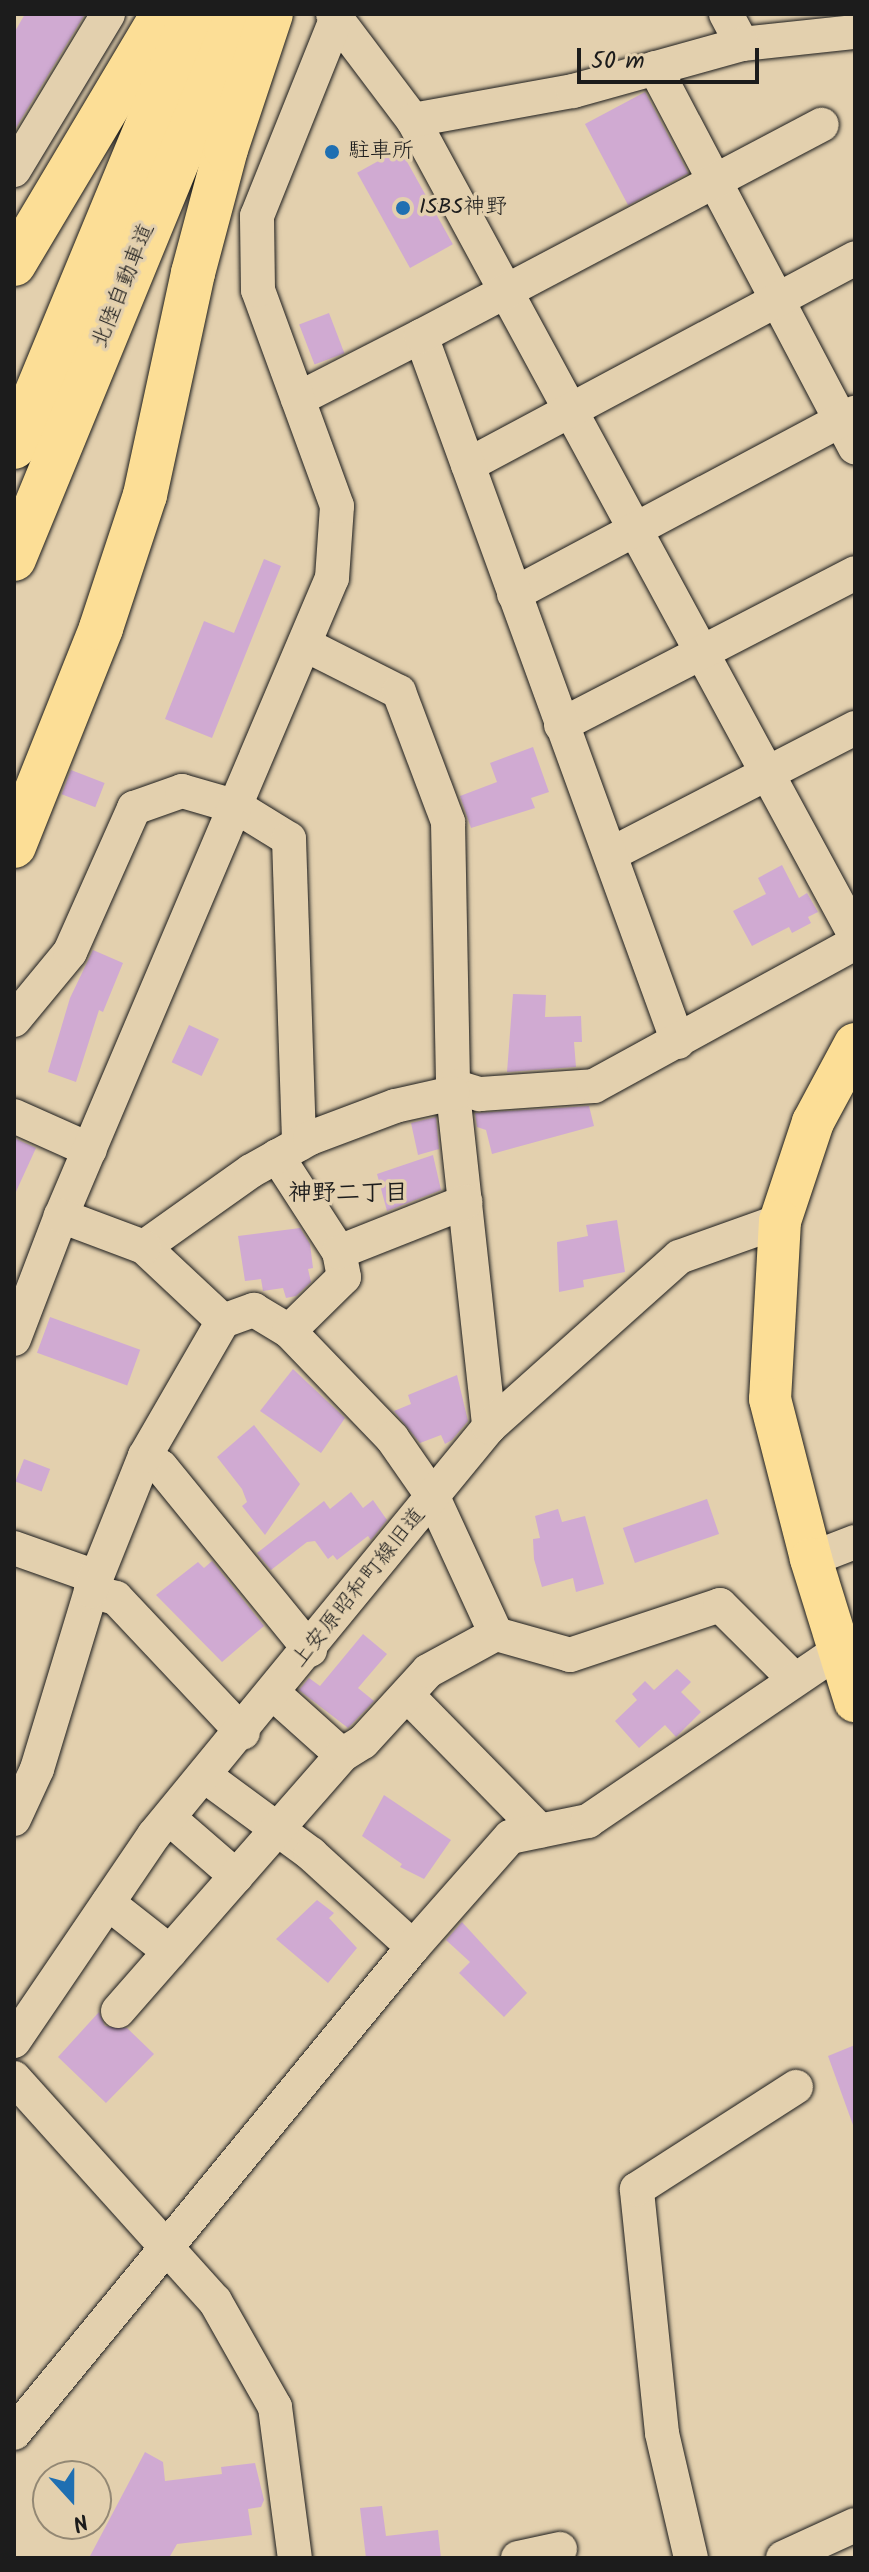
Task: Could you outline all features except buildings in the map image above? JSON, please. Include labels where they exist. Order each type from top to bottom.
[{"type":"highway","points":[[14,264],[163,14]]},
{"type":"highway","points":[[14,846],[101,628],[145,495],[193,273],[239,21]]},
{"type":"highway","name":"北陸自動車道","points":[[14,447],[239,21]]},
{"type":"highway","name":"北陸自動車道","points":[[14,559],[239,21]]},
{"type":"main road","points":[[855,1044],[813,1122],[780,1221],[770,1399],[811,1559],[855,1701]]},
{"type":"street","points":[[14,170],[108,14]]},
{"type":"street","points":[[726,14],[742,44]]},
{"type":"street","points":[[336,15],[413,120],[509,289],[855,935]]},
{"type":"street","points":[[14,1339],[61,1216],[308,646],[332,578],[337,506],[258,290],[257,216],[336,15]]},
{"type":"street","points":[[413,120],[573,91],[742,44],[855,32]]},
{"type":"street","points":[[514,594],[637,529],[850,428],[777,301],[655,68]]},
{"type":"street","points":[[298,399],[715,184],[822,125]]},
{"type":"street","points":[[468,465],[575,412],[855,258]]},
{"type":"street","points":[[421,336],[678,1042]]},
{"type":"street","points":[[561,725],[855,573]]},
{"type":"street","points":[[308,646],[399,692],[448,822],[453,1090],[489,1427]]},
{"type":"street","points":[[611,854],[855,728]]},
{"type":"street","points":[[14,1020],[70,952],[134,808],[182,791],[237,807],[289,839],[288,1150],[339,1252],[344,1277],[289,1331]]},
{"type":"street","points":[[144,1247],[288,1150],[395,1106],[453,1090],[480,1094],[594,1086],[855,943]]},
{"type":"street","points":[[14,1116],[90,1150]]},
{"type":"street","points":[[339,1252],[465,1202]]},
{"type":"street","points":[[61,1216],[144,1247],[223,1321]]},
{"type":"street","name":"上安原昭和町線旧道","points":[[14,2041],[169,1818],[243,1733],[489,1427],[679,1257],[780,1221]]},
{"type":"street","points":[[14,1819],[37,1769],[94,1584],[145,1456],[223,1321],[254,1310],[289,1331],[392,1438],[433,1497],[496,1634]]},
{"type":"street","points":[[145,1456],[161,1467],[310,1650]]},
{"type":"street","points":[[811,1559],[855,1542]]},
{"type":"street","points":[[14,1548],[94,1584],[116,1598],[243,1733]]},
{"type":"street","points":[[118,2011],[342,1755],[363,1742],[428,1671],[496,1634],[570,1655],[720,1605],[793,1678]]},
{"type":"street","points":[[14,2433],[413,1947],[510,1837],[588,1821],[793,1678],[838,1651]]},
{"type":"street","points":[[274,1694],[342,1755]]},
{"type":"street","points":[[407,1695],[540,1831]]},
{"type":"street","points":[[205,1776],[275,1831],[311,1854],[413,1947]]},
{"type":"street","points":[[169,1818],[236,1876]]},
{"type":"street","points":[[108,1903],[170,1952]]},
{"type":"street","points":[[14,2078],[215,2301],[275,2407],[295,2558]]},
{"type":"street","points":[[691,2558],[662,2433],[637,2189],[796,2087]]},
{"type":"street","points":[[783,2558],[855,2525]]},
{"type":"street","points":[[518,2558],[560,2549]]},
{"type":"place","name":"駐車所","points":[[332,152]]},
{"type":"place","name":"ISBS神野","points":[[403,208]]},
{"type":"district","name":"神野二丁目","points":[[348,1194]]}]
